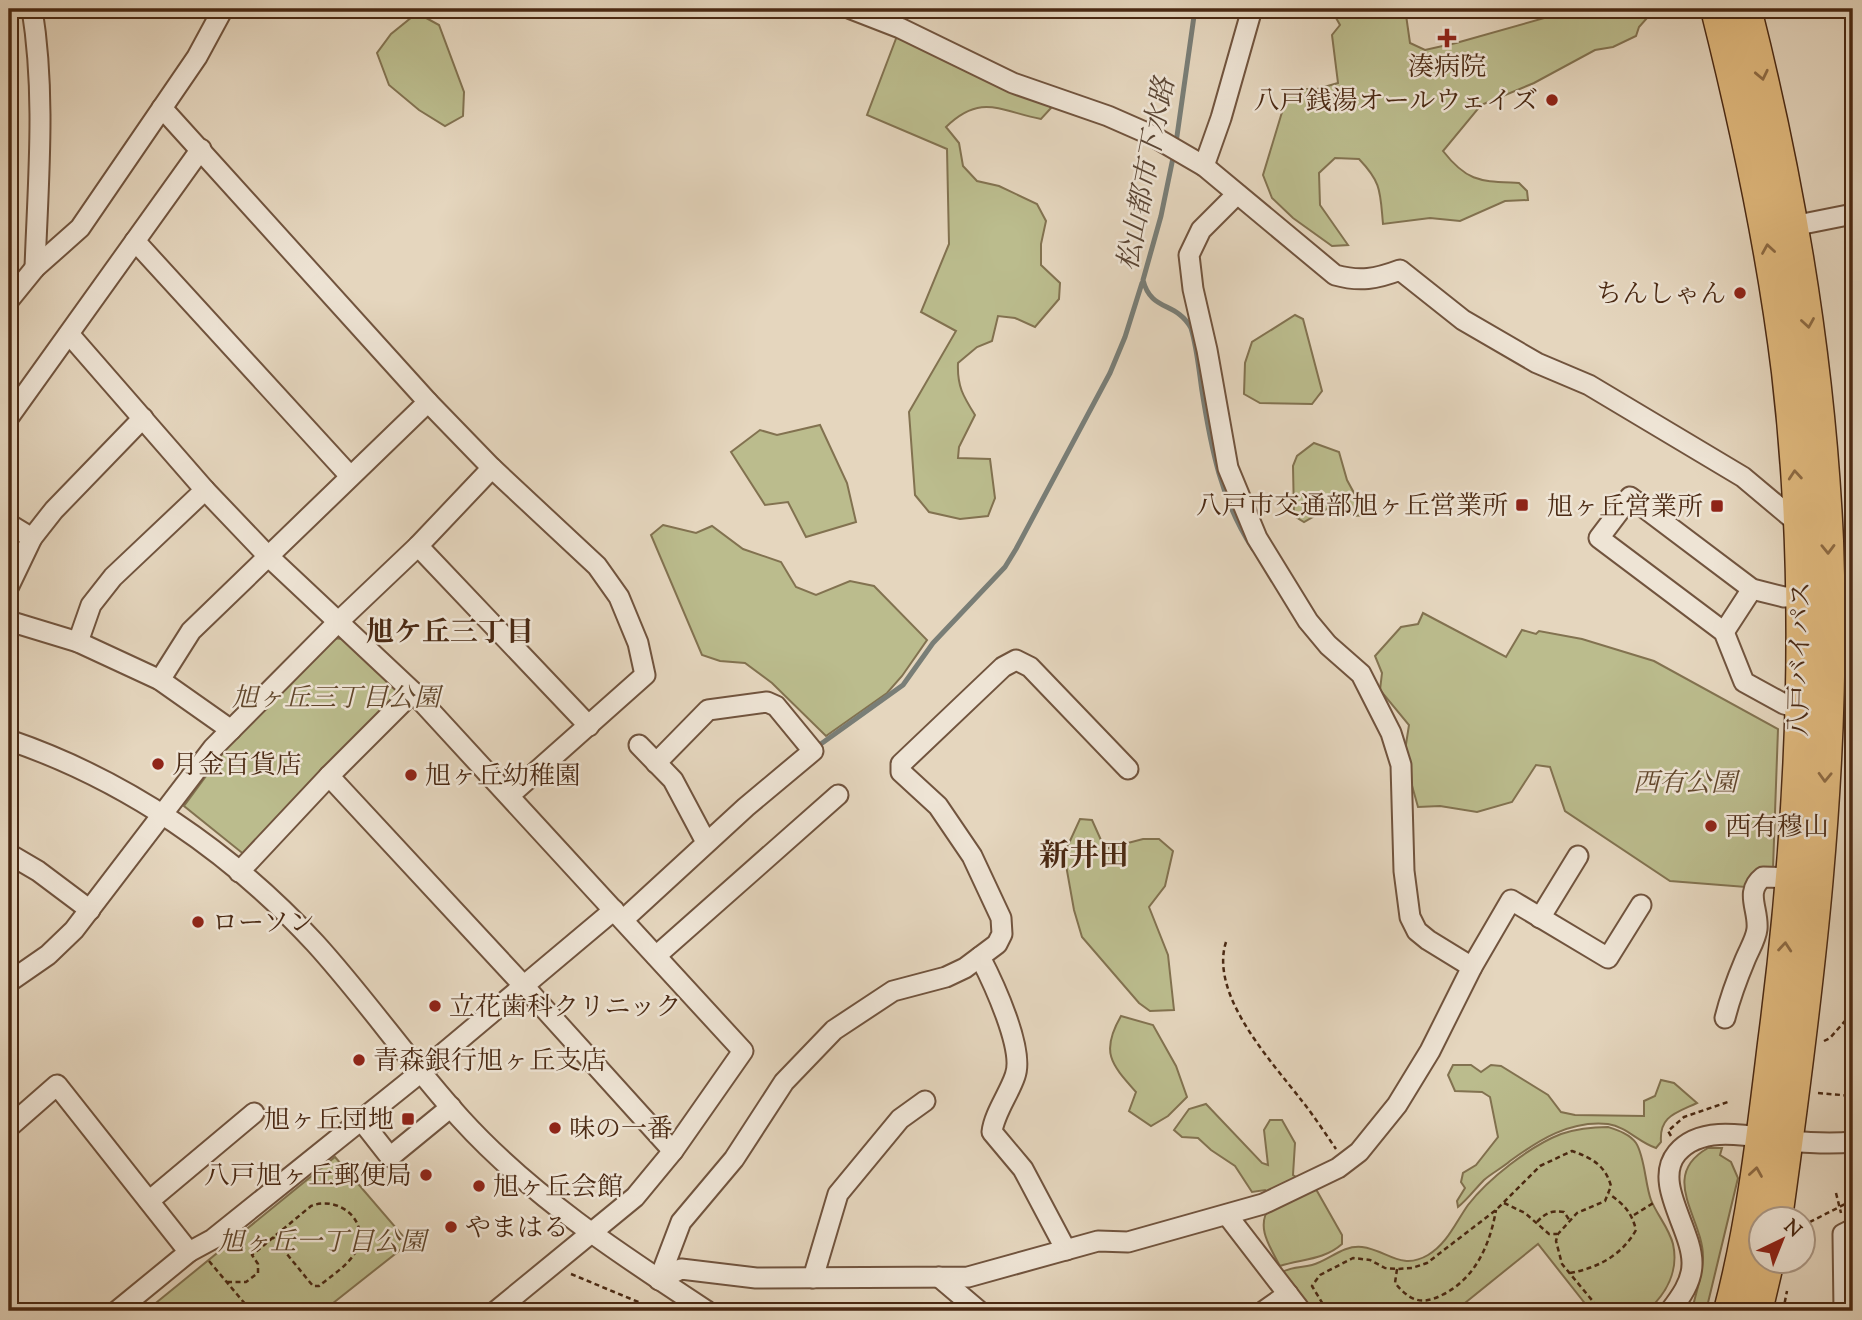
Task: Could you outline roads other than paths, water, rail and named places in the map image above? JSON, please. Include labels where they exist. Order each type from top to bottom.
[{"type":"highway","name":"八戸バイパス","points":[[1716,9],[1742,109],[1767,239],[1787,373],[1799,524],[1815,596],[1799,708],[1797,797],[1774,1139],[1776,1204]]},
{"type":"highway","name":"八戸バイパス","points":[[1729,1311],[1774,1139],[1820,866],[1825,777],[1815,596],[1821,436],[1793,226],[1771,114],[1746,9]]},
{"type":"highway","points":[[1757,1311],[1766,1274]]},
{"type":"street","points":[[32,9],[39,52],[41,95],[35,268]]},
{"type":"street","points":[[9,300],[35,268],[80,228],[197,57],[223,9]]},
{"type":"street","points":[[851,9],[900,28],[1013,83],[1108,116],[1149,134],[1204,166],[1335,275],[1351,280],[1373,280],[1400,270],[1463,320],[1537,363],[1589,385],[1743,477],[1799,524]]},
{"type":"street","points":[[1204,166],[1221,118],[1252,9]]},
{"type":"street","points":[[162,108],[428,402],[492,468],[597,566],[619,597],[638,643],[645,676],[510,794]]},
{"type":"street","points":[[9,417],[201,149]]},
{"type":"street","points":[[1237,194],[1201,230],[1189,255],[1193,289],[1228,468],[1257,538],[1286,586],[1308,621],[1361,674],[1391,733],[1401,765],[1404,871],[1410,916],[1418,931],[1428,940],[1472,967]]},
{"type":"street","points":[[1793,226],[1853,215]]},
{"type":"street","points":[[135,242],[350,476]]},
{"type":"street","points":[[69,334],[205,490],[268,556],[413,692],[510,794],[743,1051],[673,1152],[635,1198],[496,1311]]},
{"type":"street","points":[[160,680],[191,631],[428,402]]},
{"type":"street","points":[[9,586],[32,538],[75,487],[143,418]]},
{"type":"street","points":[[9,982],[48,955],[90,911],[213,748],[418,546],[492,468]]},
{"type":"street","points":[[78,642],[92,605],[113,577],[205,490]]},
{"type":"street","points":[[1799,708],[1784,704],[1744,682],[1724,632],[1599,538],[1630,497],[1752,589],[1784,597],[1815,596]]},
{"type":"street","points":[[9,524],[32,538]]},
{"type":"street","points":[[418,546],[589,726]]},
{"type":"street","points":[[1724,632],[1752,589]]},
{"type":"street","points":[[9,621],[78,642],[160,680],[231,730]]},
{"type":"street","points":[[659,1280],[681,1222],[734,1159],[784,1082],[834,1030],[893,991],[946,977],[965,968],[997,944],[1002,934],[1002,918],[972,856],[938,806],[901,772],[901,764],[1003,667],[1016,660],[1030,667],[1128,769]]},
{"type":"street","points":[[239,872],[413,692]]},
{"type":"street","points":[[117,1311],[198,1255],[523,985],[619,915],[813,751],[776,706],[767,702],[708,710],[656,764]]},
{"type":"street","points":[[9,740],[47,753],[128,793],[163,814],[239,872],[281,907],[317,945],[451,1107],[498,1156],[592,1234],[707,1311]]},
{"type":"street","points":[[639,745],[673,780],[706,842]]},
{"type":"street","points":[[329,776],[673,1152]]},
{"type":"street","points":[[656,956],[838,794]]},
{"type":"street","points":[[9,854],[38,871],[90,911]]},
{"type":"street","points":[[1540,918],[1578,856]]},
{"type":"street","points":[[1725,1018],[1732,992],[1756,933],[1757,920],[1752,897],[1755,884],[1763,877],[1791,878]]},
{"type":"street","points":[[659,1280],[681,1269],[756,1278],[968,1277],[1098,1241],[1128,1242],[1263,1203],[1346,1162],[1359,1152],[1397,1105],[1430,1051],[1472,967],[1511,900],[1608,958],[1641,905]]},
{"type":"street","points":[[980,957],[998,993],[1018,1067],[993,1123],[992,1132],[1023,1169],[1066,1250]]},
{"type":"street","points":[[9,1127],[57,1085],[149,1201],[198,1255]]},
{"type":"street","points":[[813,1278],[838,1194],[900,1119],[925,1101]]},
{"type":"street","points":[[361,1120],[390,1157],[451,1107]]},
{"type":"street","points":[[149,1201],[254,1113]]},
{"type":"street","points":[[1670,1311],[1684,1292],[1693,1267],[1691,1244],[1672,1196],[1669,1174],[1676,1153],[1695,1139],[1721,1135],[1828,1144],[1853,1142]]},
{"type":"street","points":[[1227,1215],[1301,1311]]},
{"type":"street","points":[[1844,1311],[1843,1234],[1853,1229]]},
{"type":"street","points":[[939,1278],[979,1311]]},
{"type":"street","points":[[1265,1311],[1289,1294]]},
{"type":"waterway","name":"松山都市下水路","points":[[1176,143],[1195,9]]},
{"type":"waterway","name":"松山都市下水路","points":[[1174,153],[1161,216],[1143,280],[1152,297],[1185,319],[1191,328],[1209,433],[1219,473],[1233,512],[1253,549]]},
{"type":"waterway","points":[[818,746],[903,685],[933,643],[1005,567],[1110,373],[1142,283]]},
{"type":"place","name":"湊病院","points":[[1447,38]]},
{"type":"place","name":"八戸銭湯オールウェイズ","points":[[1552,100]]},
{"type":"place","name":"ちんしゃん","points":[[1740,293]]},
{"type":"place","name":"八戸市交通部旭ヶ丘営業所","points":[[1522,505]]},
{"type":"place","name":"旭ヶ丘営業所","points":[[1717,506]]},
{"type":"place","name":"月金百貨店","points":[[158,764]]},
{"type":"place","name":"旭ヶ丘幼稚園","points":[[411,775]]},
{"type":"place","name":"西有穆山","points":[[1711,826]]},
{"type":"place","name":"ローソン","points":[[198,922]]},
{"type":"place","name":"立花歯科クリニック","points":[[435,1006]]},
{"type":"place","name":"青森銀行旭ヶ丘支店","points":[[359,1060]]},
{"type":"place","name":"旭ヶ丘団地","points":[[408,1119]]},
{"type":"place","name":"味の一番","points":[[555,1128]]},
{"type":"place","name":"八戸旭ヶ丘郵便局","points":[[426,1175]]},
{"type":"place","name":"旭ヶ丘会館","points":[[479,1186]]},
{"type":"place","name":"やまはる","points":[[451,1227]]},
{"type":"district","name":"旭ケ丘三丁目","points":[[450,631]]},
{"type":"district","name":"新井田","points":[[1084,855]]},
{"type":"park label","name":"旭ヶ丘三丁目公園","points":[[336,697]]},
{"type":"park label","name":"西有公園","points":[[1685,782]]},
{"type":"park label","name":"旭ヶ丘一丁目公園","points":[[322,1241]]}]
